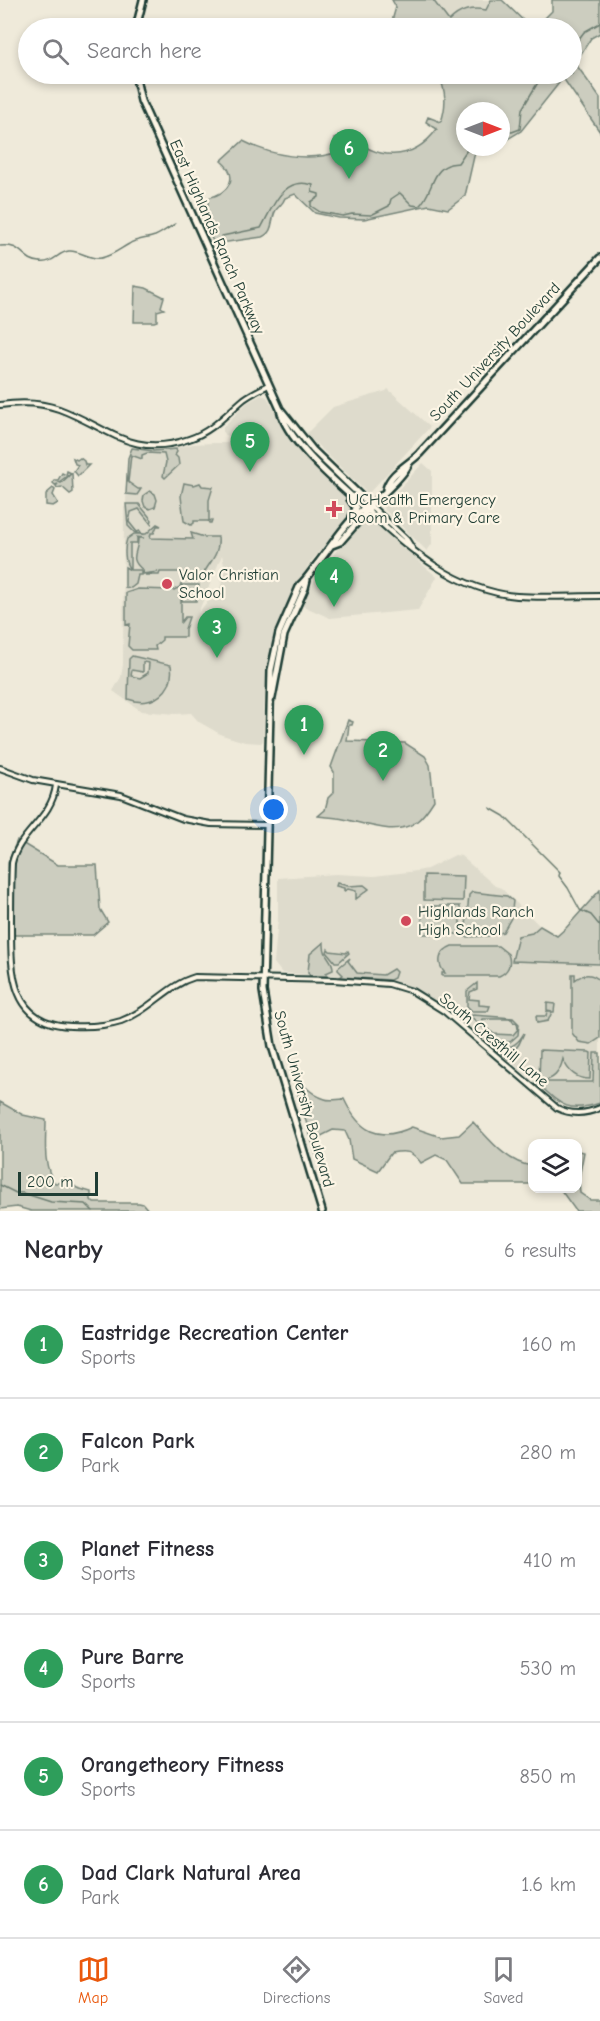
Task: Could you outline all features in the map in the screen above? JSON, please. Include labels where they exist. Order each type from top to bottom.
[{"type":"main road","points":[[138,18],[142,0]]},
{"type":"main road","name":"East Highlands Ranch Parkway","points":[[137,84],[141,101],[280,409],[282,418],[304,449],[345,490],[368,508]]},
{"type":"main road","name":"South University Boulevard","points":[[332,546],[340,542],[368,508],[408,468],[409,464],[600,258]]},
{"type":"main road","name":"East Highlands Ranch Parkway","points":[[280,409],[313,450],[368,508]]},
{"type":"main road","points":[[345,490],[356,508],[346,526]]},
{"type":"main road","name":"South University Boulevard","points":[[271,705],[269,687],[272,663],[279,633],[288,609],[300,585],[307,579],[336,538],[346,526],[368,508]]},
{"type":"main road","name":"South University Boulevard","points":[[307,579],[286,630],[278,658],[271,705],[263,978],[265,1009],[272,1046],[322,1211]]},
{"type":"main road","points":[[286,630],[288,609]]},
{"type":"street","points":[[0,405],[26,403],[52,407],[127,441],[163,445],[183,441],[209,430],[245,399],[269,385]]},
{"type":"street","points":[[368,508],[407,540],[412,548],[444,572],[498,592],[519,596],[600,596]]},
{"type":"street","points":[[0,768],[33,780],[121,795],[183,819],[211,824],[267,825]]},
{"type":"street","name":"South Cresthill Lane","points":[[56,785],[48,810],[21,842],[12,863],[12,971],[16,990],[28,1008],[39,1017],[58,1024],[96,1026],[118,1022],[146,1009],[179,982],[195,977],[376,983],[412,992],[444,1011],[557,1108],[566,1112],[582,1113],[600,1108]]},
{"type":"shaded area","points":[[392,0],[433,0],[447,18],[393,18],[396,7]]},
{"type":"shaded area","points":[[433,0],[491,0],[487,10],[474,8],[464,10],[454,18],[446,18]]},
{"type":"shaded area","points":[[491,0],[502,0],[521,18],[452,18],[466,10],[486,10]]},
{"type":"shaded area","points":[[552,0],[600,0],[600,33],[591,38],[582,52],[582,18],[545,18],[552,11]]},
{"type":"shaded area","points":[[582,73],[600,98],[600,132],[567,84],[582,84]]},
{"type":"shaded area","points":[[442,84],[558,84],[521,131],[510,138],[510,102],[456,102],[456,156],[474,156],[465,196],[448,209],[429,205],[364,219],[339,218],[315,213],[295,194],[285,198],[276,210],[271,228],[266,235],[214,244],[199,209],[208,205],[208,198],[222,192],[229,184],[230,173],[221,161],[243,141],[278,154],[315,157],[338,152],[334,139],[348,133],[370,149],[381,153],[405,153],[427,140],[437,129],[426,122],[428,117],[441,122],[445,97]]},
{"type":"shaded area","points":[[135,286],[146,288],[164,297],[161,307],[164,309],[157,311],[157,321],[134,322]]},
{"type":"shaded area","points":[[388,389],[430,427],[368,494],[306,434],[333,407]]},
{"type":"shaded area","points":[[261,395],[267,397],[289,435],[330,483],[350,500],[353,511],[309,564],[283,611],[268,662],[263,741],[261,743],[245,742],[222,735],[199,722],[191,713],[141,711],[113,691],[121,677],[123,665],[124,508],[130,450],[132,448],[166,450],[193,444],[214,443],[228,443],[232,447],[232,439],[223,433],[223,427],[247,403]],"holes":[[[222,555],[225,571],[217,599],[207,602],[198,613]]]},
{"type":"shaded area","points":[[132,448],[153,451],[176,449],[175,455],[179,465],[165,478],[163,476],[166,462],[164,454],[147,453],[142,455],[142,459],[131,455],[128,482],[141,489],[137,495],[126,494],[128,458]]},
{"type":"shaded area","points":[[73,458],[77,460],[80,458],[85,465],[89,465],[78,476],[74,471],[78,465],[75,464]]},
{"type":"shaded area","points":[[423,463],[432,471],[432,544],[427,551],[382,507]]},
{"type":"shaded area","points":[[67,471],[71,473],[59,482],[61,483],[72,473],[73,492],[70,494],[62,487],[57,488],[58,484],[53,483],[62,473],[66,475]]},
{"type":"shaded area","points":[[184,483],[194,485],[200,483],[202,486],[213,487],[209,500],[209,521],[212,520],[211,523],[194,521],[191,525],[184,521],[181,496]]},
{"type":"shaded area","points":[[53,488],[55,490],[53,495],[58,503],[53,506],[46,505],[46,494]]},
{"type":"shaded area","points":[[150,491],[155,494],[157,500],[155,507],[150,509],[145,507],[143,501],[144,495]]},
{"type":"shaded area","points":[[126,504],[139,504],[152,520],[151,524],[139,509],[131,512],[129,522],[137,532],[140,531],[142,534],[134,532],[128,526]]},
{"type":"shaded area","points":[[369,518],[437,577],[418,610],[330,618],[301,605],[321,569]]},
{"type":"shaded area","points":[[157,524],[161,526],[157,526],[150,538],[193,539],[191,533],[204,537],[218,537],[216,554],[203,575],[182,575],[181,572],[160,572],[159,575],[145,575],[158,572],[142,574],[143,570],[138,566],[135,555],[138,538],[144,538],[137,537],[137,543],[130,543],[130,569],[125,555],[127,539],[134,534],[146,534]]},
{"type":"shaded area","points":[[125,567],[130,570],[141,570],[136,584],[131,588],[125,587]]},
{"type":"shaded area","points":[[181,583],[181,622],[185,617],[189,617],[185,637],[162,637],[162,640],[155,646],[156,650],[132,650],[128,646],[130,624],[126,625],[126,593],[138,589],[174,590],[180,587]]},
{"type":"shaded area","points":[[182,585],[199,585],[196,601],[182,601]]},
{"type":"shaded area","points":[[132,656],[171,665],[166,690],[154,699],[146,701],[128,699],[129,659]],"holes":[[[143,662],[149,663],[148,673],[140,678],[131,676],[132,670],[143,672]]]},
{"type":"shaded area","points":[[348,720],[353,722],[349,725],[347,741],[405,743],[425,756],[430,765],[434,800],[416,822],[407,827],[388,829],[318,816],[325,810],[328,798],[334,792],[334,772],[331,767]]},
{"type":"shaded area","points":[[17,840],[58,865],[97,865],[100,909],[108,922],[93,935],[8,935],[8,863]]},
{"type":"shaded area","name":"Highlands Ranch High School","points":[[455,855],[461,856],[495,886],[501,888],[540,926],[532,933],[518,936],[513,961],[600,964],[600,1053],[594,1053],[593,1082],[536,1082],[453,1014],[412,988],[375,980],[282,973],[274,963],[278,918],[278,878],[336,874],[374,876],[417,871],[427,869]]},
{"type":"shaded area","points":[[424,875],[464,876],[463,901],[424,900]]},
{"type":"shaded area","points":[[337,883],[348,886],[364,885],[369,889],[356,899],[356,891],[348,889],[344,891],[344,888],[336,886]]},
{"type":"shaded area","points":[[600,890],[600,964],[512,961],[518,936],[532,933],[540,926],[557,936]]},
{"type":"shaded area","points":[[472,892],[507,896],[513,901],[511,918],[503,932],[488,936],[465,937],[469,895]]},
{"type":"shaded area","points":[[422,906],[460,906],[460,934],[422,934]]},
{"type":"shaded area","points":[[324,942],[325,952],[332,963],[333,970],[326,973],[329,976],[310,976],[308,972],[310,954]]},
{"type":"shaded area","points":[[452,946],[498,946],[508,954],[510,961],[505,972],[499,976],[442,976],[442,973],[445,973],[440,965],[440,958],[444,951]]},
{"type":"shaded area","points":[[328,949],[349,953],[339,962],[335,962],[327,952]]},
{"type":"shaded area","points":[[350,958],[348,961],[357,973],[383,975],[393,969],[396,972],[394,978],[390,980],[340,977],[343,975],[338,968]]},
{"type":"shaded area","points":[[572,974],[575,974],[575,980],[588,975],[600,981],[600,1038],[591,1044],[579,1042],[572,1033]]},
{"type":"shaded area","points":[[477,983],[477,989],[470,992],[469,999],[479,1000],[479,1005],[490,1006],[488,1011],[472,1011],[467,1006],[467,991]]},
{"type":"shaded area","points":[[547,1003],[555,1004],[554,1012],[548,1021],[537,1023],[536,1016],[546,1016],[547,1011],[552,1011],[547,1010]]},
{"type":"shaded area","points":[[470,1016],[513,1018],[519,1024],[518,1035],[510,1042],[499,1042],[480,1025],[494,1034],[513,1035],[518,1029],[517,1023],[512,1019],[483,1019],[482,1022],[477,1022]]},
{"type":"shaded area","points":[[524,1033],[508,1059],[494,1048],[501,1050],[501,1048],[512,1046]]},
{"type":"shaded area","points":[[540,1050],[591,1053],[590,1079],[573,1074],[563,1059],[556,1075],[539,1081]]},
{"type":"shaded area","points":[[594,1053],[600,1053],[600,1103],[579,1107],[564,1105],[536,1082],[593,1082]]},
{"type":"shaded area","points":[[290,1067],[309,1090],[327,1100],[344,1099],[363,1126],[379,1134],[400,1132],[412,1127],[441,1137],[459,1135],[473,1122],[507,1156],[528,1165],[528,1184],[463,1184],[447,1160],[436,1155],[421,1163],[415,1156],[405,1152],[391,1153],[378,1171],[352,1159],[345,1131],[333,1130],[321,1136],[316,1155]]},
{"type":"shaded area","points":[[0,1102],[23,1115],[46,1120],[46,1161],[55,1183],[65,1178],[77,1188],[91,1192],[91,1200],[94,1203],[139,1203],[149,1211],[31,1211],[17,1207],[0,1209]]},
{"type":"shaded area","points":[[563,1193],[580,1193],[590,1200],[600,1200],[600,1211],[576,1211]]},
{"type":"waterway","points":[[582,35],[600,23]]},
{"type":"waterway","points":[[510,132],[520,129],[522,109],[537,84]]},
{"type":"waterway","points":[[222,236],[261,228],[274,203],[286,189],[302,183],[313,185],[312,192],[319,194],[319,197],[311,202],[311,206],[320,212],[343,216],[371,215],[389,206],[391,199],[400,193],[412,205],[419,206],[427,196],[438,172],[449,164],[458,163],[463,156]]},
{"type":"waterway","points":[[0,246],[13,247],[29,259],[40,262],[48,261],[69,251],[92,258],[101,258],[135,241],[155,236],[175,224]]},
{"type":"waterway","points":[[490,808],[504,816],[560,872],[559,876],[580,910],[591,915],[600,926]]},
{"type":"waterway","points":[[0,1185],[16,1193],[51,1202],[86,1204],[93,1211]]},
{"type":"place","name":"Dad Clark Natural Area","points":[[349,179]]},
{"type":"place","name":"Orangetheory Fitness","points":[[250,472]]},
{"type":"place","name":"UCHealth Emergency Room & Primary Care","points":[[334,509]]},
{"type":"place","name":"Valor Christian School","points":[[167,584]]},
{"type":"place","name":"Pure Barre","points":[[334,607]]},
{"type":"place","name":"Planet Fitness","points":[[217,658]]},
{"type":"place","name":"Eastridge Recreation Center","points":[[304,755]]},
{"type":"place","name":"Falcon Park","points":[[383,781]]},
{"type":"place","name":"Highlands Ranch High School","points":[[406,921]]}]
